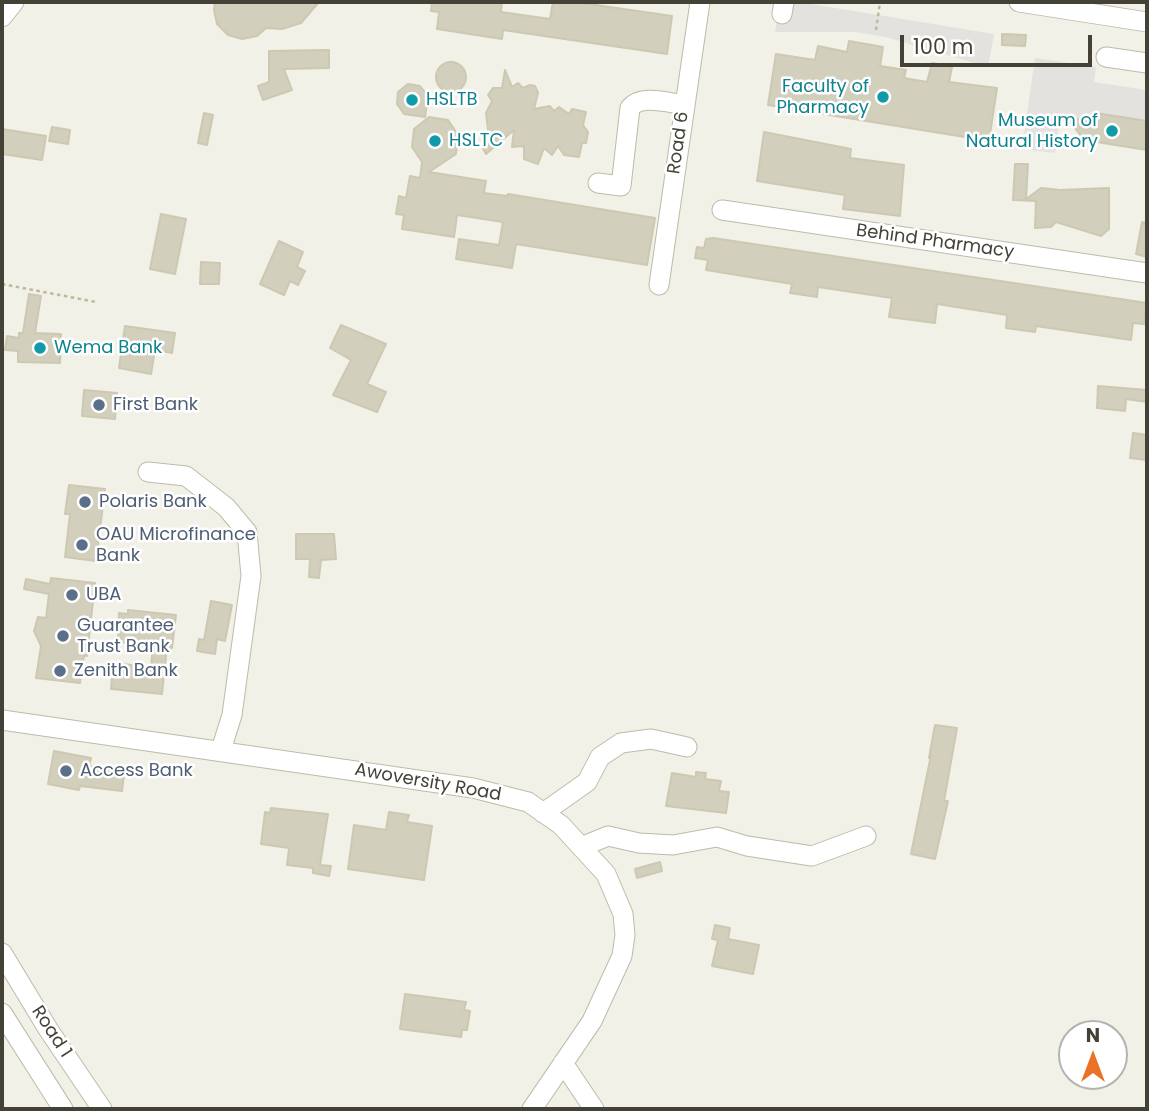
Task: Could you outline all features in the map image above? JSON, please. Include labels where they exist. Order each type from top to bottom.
[{"type":"street","points":[[2,17],[14,2]]},
{"type":"street","name":"Road 6","points":[[659,285],[700,2]]},
{"type":"street","points":[[1019,2],[1047,4],[1147,22]]},
{"type":"street","points":[[1106,57],[1147,63]]},
{"type":"street","points":[[598,183],[621,186],[630,108],[635,102],[642,100],[685,105]]},
{"type":"street","name":"Behind Pharmacy","points":[[722,210],[1147,273]]},
{"type":"street","points":[[148,472],[186,476],[226,507],[247,532],[251,576],[232,715],[221,750]]},
{"type":"street","name":"Awoversity Road","points":[[2,720],[473,788],[528,802],[561,825],[606,874],[623,914],[625,935],[622,956],[592,1021],[532,1109]]},
{"type":"street","points":[[543,813],[587,782],[600,757],[621,743],[652,739],[687,747]]},
{"type":"street","points":[[581,847],[608,836],[639,843],[673,845],[717,837],[747,846],[812,856],[866,836]]},
{"type":"street","name":"Road 1","points":[[2,953],[48,1029],[102,1109]]},
{"type":"street","name":"Road 1","points":[[2,1013],[63,1109]]},
{"type":"street","points":[[564,1063],[593,1109]]},
{"type":"path","points":[[876,30],[880,2]]},
{"type":"path","points":[[2,284],[96,302]]},
{"type":"shaded area","points":[[780,2],[799,2],[994,34],[988,67],[886,37],[855,32],[775,32]]},
{"type":"shaded area","points":[[1035,58],[1096,67],[1094,82],[1147,90],[1147,131],[1060,119],[1055,153],[1022,149]]},
{"type":"building","points":[[215,2],[319,2],[301,23],[282,29],[266,28],[257,36],[242,39],[228,35],[217,24]]},
{"type":"building","points":[[432,2],[502,2],[501,12],[550,19],[553,2],[575,2],[672,16],[667,54],[503,30],[502,39],[437,29],[439,12],[431,11]]},
{"type":"building","points":[[1002,34],[1026,35],[1025,46],[1002,45]]},
{"type":"building","name":"Faculty of Pharmacy","points":[[849,41],[883,47],[880,66],[906,70],[904,78],[927,82],[932,63],[952,67],[949,82],[997,88],[989,141],[768,105],[776,54],[815,60],[818,46],[847,52]]},
{"type":"building","points":[[329,50],[329,68],[284,69],[292,90],[263,100],[258,86],[269,82],[269,51]]},
{"type":"building","points":[[451,62],[457,63],[465,71],[465,83],[457,91],[451,92],[445,91],[437,83],[436,77],[437,71],[445,63]]},
{"type":"building","points":[[505,70],[512,87],[518,83],[523,88],[535,86],[538,93],[534,109],[550,106],[554,111],[559,107],[569,114],[572,109],[586,112],[583,125],[588,132],[579,157],[564,155],[558,146],[552,155],[544,148],[538,164],[524,159],[524,146],[512,147],[514,130],[486,154],[481,145],[489,139],[486,113],[492,101],[488,95],[493,88],[502,88]]},
{"type":"building","name":"HSLTB","points":[[408,84],[420,86],[428,96],[425,117],[404,114],[397,104],[398,92]]},
{"type":"building","points":[[204,113],[213,115],[207,145],[198,143]]},
{"type":"building","name":"Museum of Natural History","points":[[1096,113],[1147,121],[1147,150],[1084,140],[1070,122]]},
{"type":"building","points":[[429,117],[448,120],[458,135],[456,154],[429,172],[486,181],[484,193],[508,194],[655,218],[647,265],[516,244],[512,268],[456,259],[459,239],[499,245],[503,222],[457,215],[454,237],[402,229],[404,215],[396,214],[399,196],[406,198],[410,176],[420,178],[422,162],[412,147],[414,129]]},
{"type":"building","points":[[52,127],[70,130],[68,144],[49,141]]},
{"type":"building","points":[[2,129],[46,136],[42,160],[2,154]]},
{"type":"building","points":[[764,132],[851,149],[850,158],[904,165],[900,216],[843,209],[845,195],[757,181]]},
{"type":"building","points":[[1015,164],[1028,164],[1026,199],[1041,188],[1109,188],[1109,229],[1101,236],[1056,222],[1051,227],[1035,228],[1036,201],[1013,200]]},
{"type":"building","points":[[161,214],[186,219],[175,274],[150,269]]},
{"type":"building","points":[[1142,222],[1147,223],[1147,257],[1136,254]]},
{"type":"building","points":[[706,239],[1147,303],[1144,324],[1133,323],[1131,340],[1036,326],[1035,332],[1006,328],[1007,315],[937,304],[935,323],[889,317],[892,298],[818,287],[817,297],[790,293],[792,284],[706,270],[708,260],[695,258],[697,247],[704,248]]},
{"type":"building","points":[[279,241],[303,252],[297,267],[305,271],[298,285],[290,281],[284,295],[260,284]]},
{"type":"building","points":[[201,262],[220,263],[219,284],[200,284]]},
{"type":"building","name":"Wema Bank","points":[[29,294],[41,296],[35,333],[61,334],[60,363],[18,362],[18,351],[5,350],[7,336],[19,338],[19,333],[23,333]]},
{"type":"building","points":[[341,325],[386,344],[367,384],[386,392],[377,412],[333,395],[351,360],[330,348]]},
{"type":"building","points":[[125,326],[175,333],[172,353],[155,350],[151,374],[119,368]]},
{"type":"building","points":[[1098,386],[1147,390],[1147,402],[1126,399],[1125,411],[1097,408]]},
{"type":"building","name":"First Bank","points":[[84,390],[117,393],[115,419],[82,416]]},
{"type":"building","points":[[1133,433],[1147,435],[1147,460],[1130,458]]},
{"type":"building","points":[[69,485],[105,489],[96,561],[65,557],[70,514],[65,514]]},
{"type":"building","points":[[296,534],[334,534],[336,559],[321,560],[319,578],[309,577],[310,559],[296,559]]},
{"type":"building","points":[[51,578],[95,583],[87,656],[84,655],[80,683],[36,678],[41,646],[34,631],[38,617],[46,618],[49,594],[24,589],[26,579],[50,584]]},
{"type":"building","points":[[211,601],[232,605],[225,641],[217,639],[215,654],[197,651],[199,639],[204,640]]},
{"type":"building","points":[[128,610],[176,615],[172,648],[167,647],[162,694],[111,689],[113,663],[151,667],[153,646],[118,642],[119,613],[128,614]]},
{"type":"building","points":[[935,725],[957,728],[944,801],[948,801],[935,859],[911,854]]},
{"type":"building","points":[[54,751],[91,758],[89,766],[116,770],[115,774],[124,775],[122,791],[80,786],[79,790],[48,784]]},
{"type":"building","points":[[696,772],[706,773],[705,779],[721,781],[719,791],[729,792],[726,813],[666,806],[672,773],[696,777]]},
{"type":"building","points":[[271,808],[328,814],[320,865],[331,866],[329,876],[313,873],[313,868],[287,865],[289,848],[261,844],[265,812],[270,813]]},
{"type":"building","points":[[389,812],[409,815],[407,822],[432,826],[424,880],[348,869],[354,825],[386,830]]},
{"type":"building","points":[[660,862],[662,871],[637,878],[635,869]]},
{"type":"building","points":[[715,925],[730,928],[728,939],[759,945],[753,974],[712,966],[718,940],[712,939]]},
{"type":"building","points":[[405,994],[466,1002],[464,1010],[470,1011],[467,1030],[462,1030],[461,1037],[400,1029]]},
{"type":"place","name":"Faculty of Pharmacy","points":[[883,97]]},
{"type":"place","name":"HSLTB","points":[[412,100]]},
{"type":"place","name":"Museum of Natural History","points":[[1112,131]]},
{"type":"place","name":"HSLTC","points":[[435,141]]},
{"type":"place","name":"Wema Bank","points":[[40,348]]},
{"type":"place","name":"First Bank","points":[[99,405]]},
{"type":"place","name":"Polaris Bank","points":[[85,502]]},
{"type":"place","name":"OAU Microfinance Bank","points":[[82,545]]},
{"type":"place","name":"UBA","points":[[72,595]]},
{"type":"place","name":"Guarantee Trust Bank","points":[[63,636]]},
{"type":"place","name":"Zenith Bank","points":[[60,671]]},
{"type":"place","name":"Access Bank","points":[[66,771]]}]
